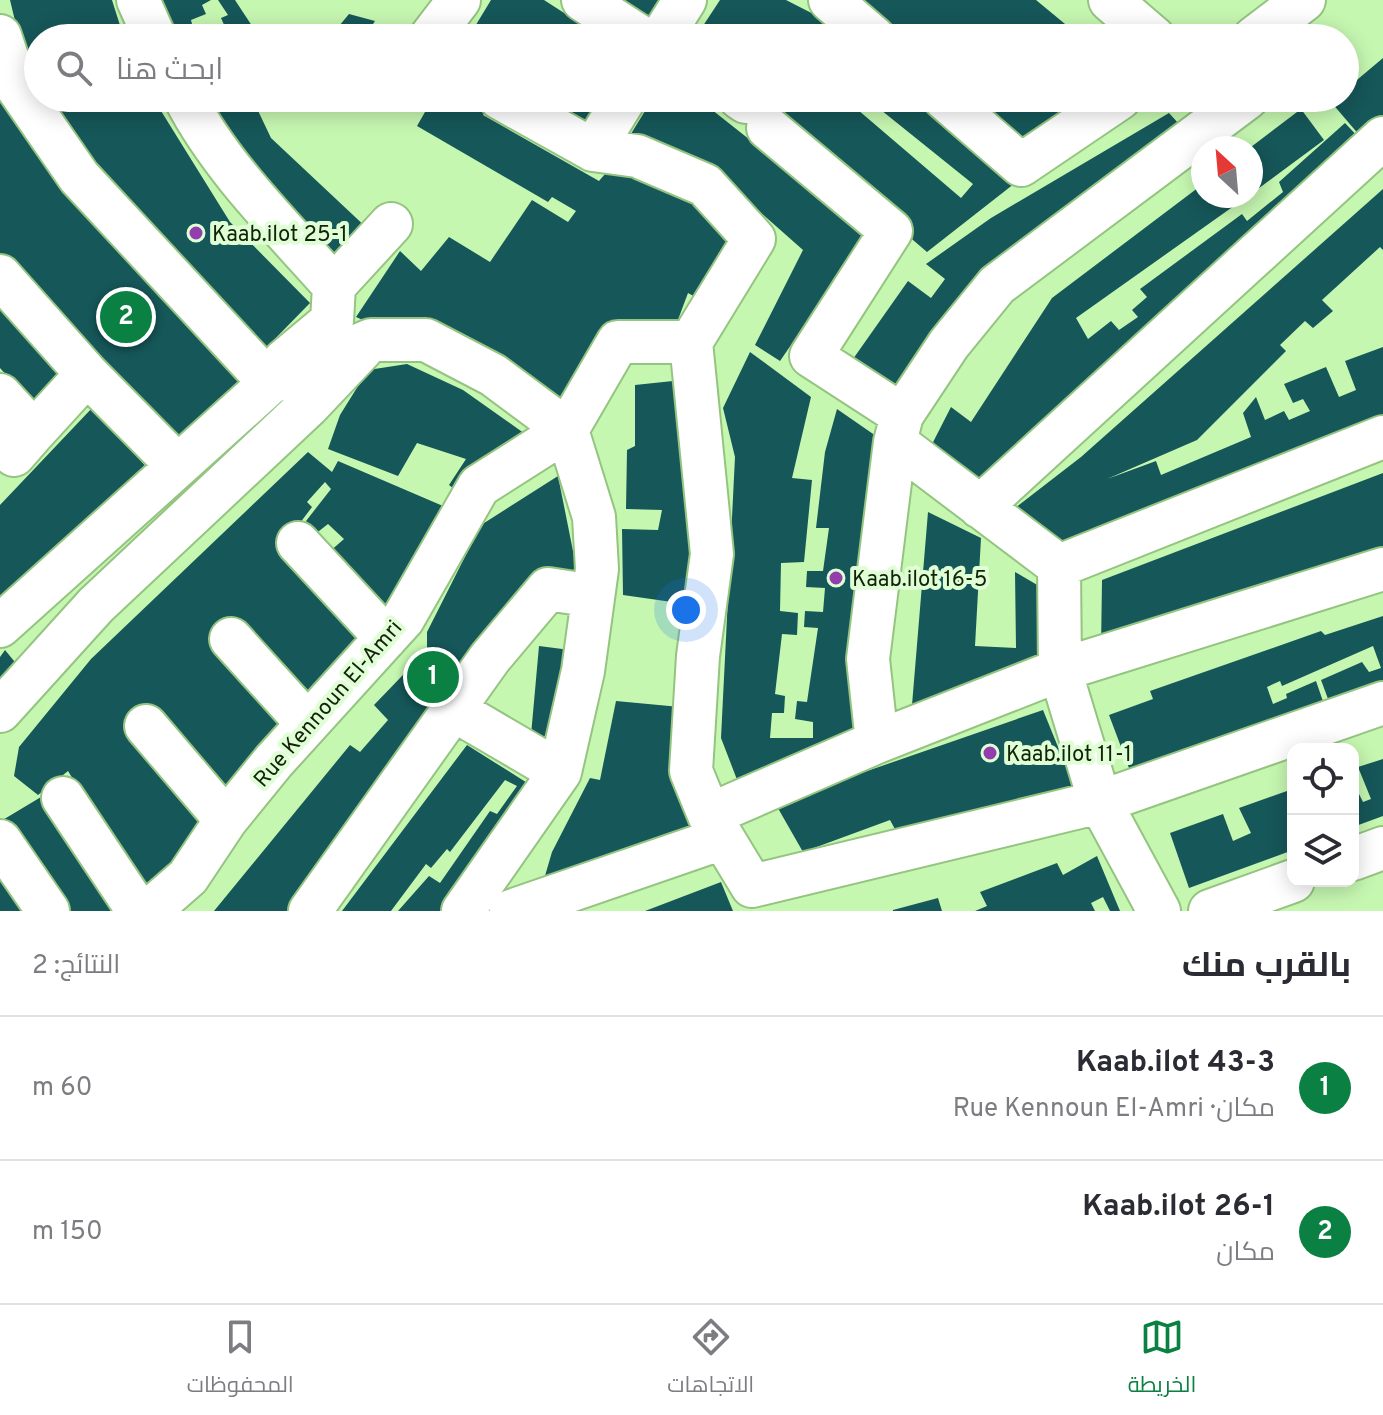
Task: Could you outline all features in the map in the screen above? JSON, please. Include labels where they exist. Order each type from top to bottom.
[{"type":"street","points":[[138,0],[149,24]]},
{"type":"street","points":[[583,0],[620,24]]},
{"type":"street","points":[[670,24],[685,0]]},
{"type":"street","points":[[830,0],[858,24]]},
{"type":"street","points":[[1110,0],[1138,24]]},
{"type":"street","points":[[1272,24],[1304,0]]},
{"type":"street","points":[[0,36],[17,87],[24,97]]},
{"type":"street","points":[[34,112],[79,177],[268,379]]},
{"type":"street","points":[[192,112],[242,182],[334,286]]},
{"type":"street","points":[[525,112],[593,150],[637,156],[705,185],[754,239],[691,342],[712,554],[698,656],[691,771],[716,826],[752,886],[1100,802],[1383,703]]},
{"type":"street","points":[[593,150],[616,112]]},
{"type":"street","points":[[754,112],[891,231],[811,356],[898,428],[980,507],[1059,566]]},
{"type":"street","points":[[960,112],[1021,165],[1099,112]]},
{"type":"street","points":[[877,742],[868,659],[898,428],[949,344],[997,285],[1228,112]]},
{"type":"street","points":[[980,507],[1383,138]]},
{"type":"street","points":[[0,626],[332,321],[334,286],[391,224]]},
{"type":"street","points":[[0,276],[87,374],[177,465]]},
{"type":"street","points":[[268,379],[371,340],[426,340],[493,375],[567,430],[594,517],[597,569],[583,671],[560,772],[463,911]]},
{"type":"street","points":[[0,711],[96,605],[308,406],[371,340]]},
{"type":"street","points":[[567,430],[618,342],[691,342]]},
{"type":"street","points":[[12,449],[87,374]]},
{"type":"street","points":[[0,395],[12,449]]},
{"type":"street","name":"Rue Kennoun El-Amri","points":[[149,911],[188,877],[226,820],[306,722],[403,619],[479,486],[567,430]]},
{"type":"street","points":[[1059,566],[1383,437]]},
{"type":"street","points":[[298,543],[386,638]]},
{"type":"street","points":[[1059,566],[1060,670],[1100,802],[1159,911]]},
{"type":"street","points":[[511,911],[716,826],[877,742],[1060,670],[1383,569]]},
{"type":"street","points":[[310,911],[490,658],[548,589],[593,596]]},
{"type":"street","points":[[231,639],[306,722]]},
{"type":"street","points":[[454,710],[560,772]]},
{"type":"street","points":[[146,726],[226,820]]},
{"type":"street","points":[[63,798],[138,911]]},
{"type":"street","points":[[0,841],[48,911]]},
{"type":"street","points":[[1359,857],[1383,848]]},
{"type":"street","points":[[1210,911],[1287,883]]},
{"type":"building","points":[[10,0],[112,0],[120,24],[24,24],[24,58]]},
{"type":"building","points":[[154,0],[211,0],[202,5],[206,14],[191,20],[192,24],[163,24]]},
{"type":"building","points":[[218,0],[235,0],[251,24],[224,24],[221,18],[228,15]]},
{"type":"building","points":[[491,0],[544,0],[581,24],[476,24]]},
{"type":"building","points":[[615,0],[668,0],[655,24]]},
{"type":"building","points":[[720,0],[786,0],[833,24],[704,24]]},
{"type":"building","points":[[850,0],[1036,0],[1065,24],[878,24]]},
{"type":"building","points":[[349,14],[375,21],[373,24],[341,24]]},
{"type":"building","points":[[1383,58],[1383,129],[1366,143],[1340,112],[1359,112],[1359,78]]},
{"type":"building","points":[[0,83],[253,378],[175,442],[0,256]]},
{"type":"building","name":"Kaab.ilot 25-1","points":[[52,112],[162,112],[230,222],[310,303],[265,349],[95,173]]},
{"type":"building","points":[[210,112],[259,112],[271,138],[369,230],[333,264]]},
{"type":"building","points":[[425,112],[485,112],[483,115],[599,181],[605,174],[646,178],[683,192],[732,244],[697,298],[688,293],[676,325],[561,408],[356,317],[400,251],[421,271],[449,237],[490,262],[532,200],[568,222],[576,211],[552,197],[548,202],[417,126]]},
{"type":"building","points":[[557,112],[596,112],[586,129]]},
{"type":"building","points":[[644,112],[715,112],[868,233],[780,361],[755,345],[803,250],[734,189],[629,137]]},
{"type":"building","points":[[763,112],[860,112],[961,198],[973,184],[883,112],[938,112],[1019,180],[927,252]]},
{"type":"building","points":[[984,112],[1085,112],[1029,150]]},
{"type":"building","points":[[1297,112],[1303,112],[1324,140],[1263,185],[1263,138]]},
{"type":"building","points":[[1169,113],[1189,135],[897,388],[853,359],[908,281],[931,298],[945,279],[926,264],[991,218]]},
{"type":"building","points":[[1345,123],[1362,141],[979,486],[929,450],[951,407],[971,422],[1052,298],[1191,193],[1191,208],[1231,208],[1076,318],[1088,339],[1111,321],[1119,330],[1138,317],[1132,310],[1147,297],[1140,289],[1242,214],[1247,221],[1283,192],[1279,182]]},
{"type":"building","points":[[1383,189],[1383,250],[1380,247],[1322,300],[1333,311],[1313,328],[1305,321],[1280,345],[1286,351],[1197,440],[1107,479],[1156,461],[1161,475],[1251,437],[1243,413],[1256,397],[1265,420],[1284,411],[1289,420],[1310,411],[1303,399],[1293,403],[1284,384],[1326,367],[1339,397],[1356,390],[1345,361],[1383,347],[1383,427],[1065,551],[1015,508],[1081,457]]},
{"type":"building","points":[[0,301],[59,375],[33,405],[0,368]]},
{"type":"building","name":"Kaab.ilot 16-5","points":[[750,352],[811,397],[792,478],[812,480],[804,562],[781,563],[780,611],[798,613],[797,635],[782,634],[775,694],[785,696],[784,713],[772,713],[770,738],[813,738],[813,722],[795,719],[797,701],[807,702],[818,628],[804,627],[805,611],[823,612],[825,588],[806,587],[807,571],[823,571],[829,528],[816,528],[825,452],[837,409],[876,436],[866,738],[741,790],[721,738],[735,457],[723,408]]},
{"type":"building","points":[[407,364],[463,390],[528,436],[459,493],[449,485],[466,459],[417,443],[398,476],[328,449],[340,415],[368,370]]},
{"type":"building","points":[[673,381],[692,502],[693,605],[623,595],[622,529],[658,530],[662,510],[626,509],[627,450],[635,446],[635,385]]},
{"type":"building","points":[[93,407],[150,471],[0,604],[0,505]]},
{"type":"building","points":[[308,452],[332,472],[338,461],[450,509],[386,617],[328,553],[344,539],[328,524],[314,535],[306,521],[331,489],[325,482],[307,502],[312,507],[297,527],[372,640],[307,703],[231,617],[215,630],[287,722],[225,798],[138,707],[127,717],[206,823],[145,898],[68,771],[38,795],[14,776],[19,747],[91,659]]},
{"type":"building","points":[[1383,473],[1383,548],[1101,648],[1102,580]]},
{"type":"building","points":[[558,476],[577,571],[544,573],[296,911],[214,911],[350,745],[360,752],[388,720],[374,705],[427,650],[427,632],[481,525]]},
{"type":"building","points":[[928,512],[981,538],[975,646],[1016,648],[1015,572],[1051,593],[1052,662],[911,717]]},
{"type":"building","points":[[1383,616],[1383,687],[1331,707],[1321,680],[1362,662],[1369,672],[1381,668],[1373,646],[1282,686],[1280,681],[1267,687],[1273,704],[1287,698],[1286,694],[1316,681],[1326,710],[1132,776],[1109,715],[1153,699],[1150,691],[1321,631],[1325,635]]},
{"type":"building","points":[[539,646],[570,650],[553,745],[531,735]]},
{"type":"building","points":[[5,650],[19,667],[0,690],[0,657]]},
{"type":"building","points":[[616,701],[680,707],[701,829],[542,886],[552,852],[590,778],[600,780]]},
{"type":"building","name":"Kaab.ilot 11-1","points":[[1043,710],[1078,796],[896,831],[890,820],[803,852],[775,803]]},
{"type":"building","points":[[467,745],[532,786],[448,911],[398,911],[429,876],[440,883],[490,811],[497,814],[517,786],[505,780],[450,852],[447,849],[431,868],[426,864],[391,911],[342,911]]},
{"type":"building","points":[[1383,759],[1383,816],[1359,825],[1359,794],[1363,802],[1371,799],[1359,767]]},
{"type":"building","points":[[1287,791],[1287,852],[1189,888],[1170,833],[1223,814],[1233,841],[1251,833],[1239,808]]},
{"type":"building","points":[[41,797],[117,911],[64,911],[1,821]]},
{"type":"building","points":[[1097,856],[1120,911],[1110,911],[1103,897],[1091,903],[1095,911],[975,911],[987,906],[980,892],[1057,863],[1063,875]]},
{"type":"building","points":[[0,871],[25,911],[0,911]]},
{"type":"building","points":[[721,882],[733,911],[645,911]]},
{"type":"building","points":[[938,898],[942,911],[893,911],[893,910]]},
{"type":"place","name":"Kaab.ilot 25-1","points":[[196,233]]},
{"type":"place","name":"Kaab.ilot 26-1","points":[[126,317]]},
{"type":"place","name":"Kaab.ilot 16-5","points":[[836,578]]},
{"type":"place","name":"Kaab.ilot 43-3","points":[[433,677]]},
{"type":"place","name":"Kaab.ilot 11-1","points":[[990,753]]}]
